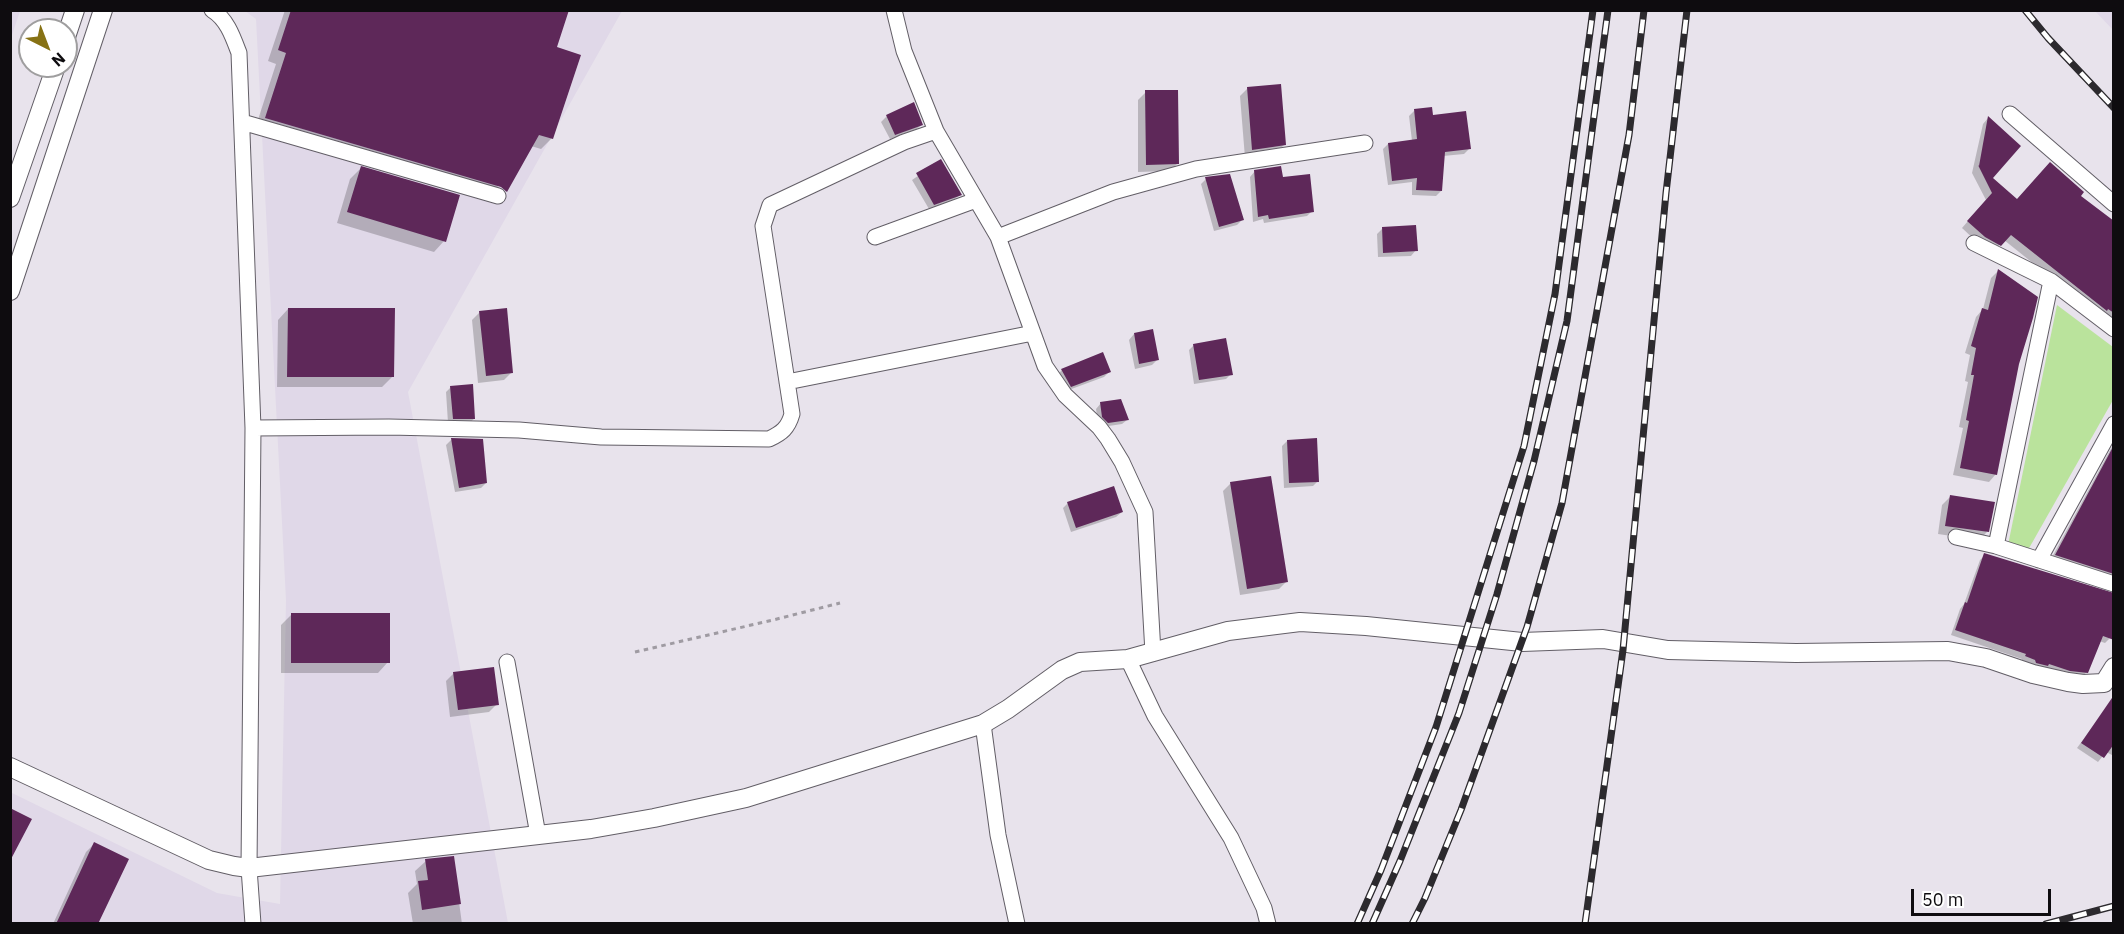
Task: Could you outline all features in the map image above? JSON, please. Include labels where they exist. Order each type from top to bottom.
[{"type":"street","points":[[10,291],[103,10]]},
{"type":"street","points":[[212,10],[231,31],[239,53],[254,428],[249,868],[253,924]]},
{"type":"street","points":[[894,10],[904,51],[936,131],[998,237],[1045,366],[1053,381],[1065,395],[1099,427],[1108,439],[1122,462],[1145,512],[1153,653]]},
{"type":"street","points":[[10,198],[52,78]]},
{"type":"street","points":[[2010,114],[2114,204]]},
{"type":"street","points":[[242,122],[498,196]]},
{"type":"street","points":[[254,428],[389,426],[519,430],[601,437],[769,439],[781,433],[789,424],[792,414],[763,226],[770,205],[904,142],[936,131]]},
{"type":"street","points":[[998,237],[1113,192],[1196,169],[1365,143]]},
{"type":"street","points":[[875,237],[976,200]]},
{"type":"street","points":[[1974,243],[2051,281],[2114,329]]},
{"type":"street","points":[[1996,546],[2051,281]]},
{"type":"street","points":[[787,382],[1033,333]]},
{"type":"street","points":[[2039,560],[2114,424]]},
{"type":"street","points":[[1956,537],[1996,546],[2114,584]]},
{"type":"street","points":[[10,767],[209,860],[249,868],[538,835],[643,819],[746,798],[983,724],[1062,670],[1080,663],[1128,659],[1228,631],[1300,622],[1366,626],[1522,642],[1603,639],[1668,650],[1796,653],[1948,651],[1986,658],[2033,674],[2068,682],[2109,686],[2114,667]]},
{"type":"street","points":[[1128,659],[1155,716],[1231,838],[1264,908],[1268,924]]},
{"type":"street","points":[[507,662],[538,835]]},
{"type":"street","points":[[983,724],[998,835],[1017,924]]},
{"type":"path","points":[[634,652],[840,603]]},
{"type":"shaded area","points":[[10,11],[20,11],[11,38]]},
{"type":"shaded area","points":[[245,11],[622,11],[408,392],[508,923],[11,923],[10,792],[217,893],[280,904],[286,600],[256,19]]},
{"type":"shaded area","points":[[2095,11],[2113,11],[2113,30]]},
{"type":"green space","points":[[2057,305],[2113,347],[2113,400],[2028,550],[2008,545]]},
{"type":"building","points":[[291,10],[569,10],[557,47],[581,55],[553,139],[539,135],[507,192],[501,187],[265,118],[286,53],[278,50]]},
{"type":"building","points":[[1281,84],[1286,145],[1252,150],[1247,87]]},
{"type":"building","points":[[1145,90],[1178,90],[1179,164],[1146,165]]},
{"type":"building","points":[[914,102],[923,125],[895,135],[886,115]]},
{"type":"building","points":[[1432,107],[1433,115],[1466,111],[1471,149],[1445,152],[1442,191],[1416,190],[1417,178],[1392,181],[1388,143],[1417,139],[1414,109]]},
{"type":"building","points":[[1988,116],[2021,146],[1993,178],[2017,199],[2050,162],[2084,192],[2081,196],[2114,221],[2114,313],[2108,309],[2107,311],[2011,235],[2001,246],[1985,237],[1967,221],[1992,193],[1978,165]]},
{"type":"building","points":[[941,159],[962,195],[934,205],[916,173]]},
{"type":"building","points":[[361,166],[460,195],[446,242],[347,212]]},
{"type":"building","points":[[1281,166],[1283,177],[1310,174],[1314,212],[1269,219],[1268,215],[1258,217],[1254,170]]},
{"type":"building","points":[[1230,174],[1244,220],[1219,227],[1205,177]]},
{"type":"building","points":[[1416,225],[1418,251],[1383,253],[1382,227]]},
{"type":"building","points":[[1998,269],[2038,297],[2019,364],[1997,475],[1960,468],[1969,421],[1966,420],[1974,375],[1971,375],[1976,348],[1971,346],[1982,308],[1988,310]]},
{"type":"building","points":[[288,308],[395,308],[394,377],[287,377]]},
{"type":"building","points":[[507,308],[513,373],[486,376],[479,311]]},
{"type":"building","points":[[1153,329],[1159,360],[1139,364],[1134,333]]},
{"type":"building","points":[[1226,338],[1233,375],[1199,380],[1193,344]]},
{"type":"building","points":[[1103,352],[1111,372],[1071,387],[1061,369]]},
{"type":"building","points":[[473,384],[475,419],[453,419],[450,386]]},
{"type":"building","points":[[1121,399],[1129,420],[1108,423],[1102,417],[1100,402]]},
{"type":"building","points":[[451,438],[483,439],[487,483],[459,488]]},
{"type":"building","points":[[1317,438],[1319,482],[1289,483],[1287,440]]},
{"type":"building","points":[[2114,445],[2114,574],[2055,555]]},
{"type":"building","points":[[1271,476],[1288,582],[1247,589],[1230,482]]},
{"type":"building","points":[[1114,486],[1123,512],[1076,528],[1067,502]]},
{"type":"building","points":[[1950,495],[1995,502],[1989,532],[1945,526]]},
{"type":"building","points":[[1984,553],[2114,593],[2114,640],[2103,636],[2088,673],[2036,663],[2035,660],[2025,656],[2026,654],[1955,630]]},
{"type":"building","points":[[291,613],[390,613],[390,663],[291,663]]},
{"type":"building","points":[[494,667],[499,705],[458,710],[453,672]]},
{"type":"building","points":[[2114,695],[2114,744],[2104,758],[2081,743]]},
{"type":"building","points":[[10,808],[32,819],[10,861]]},
{"type":"building","points":[[94,842],[129,859],[98,924],[56,924]]},
{"type":"building","points":[[454,856],[461,904],[422,910],[418,881],[428,880],[425,859]]},
{"type":"railway","points":[[1357,924],[1381,870],[1436,727],[1524,446],[1555,294],[1593,10]]},
{"type":"railway","points":[[1372,924],[1400,861],[1459,713],[1497,594],[1534,461],[1567,321],[1608,10]]},
{"type":"railway","points":[[1412,924],[1461,810],[1527,627],[1562,503],[1629,135],[1644,10]]},
{"type":"railway","points":[[1585,924],[1623,650],[1666,193],[1687,10]]},
{"type":"railway","points":[[2025,10],[2114,108]]},
{"type":"railway","points":[[2046,924],[2114,906]]}]
